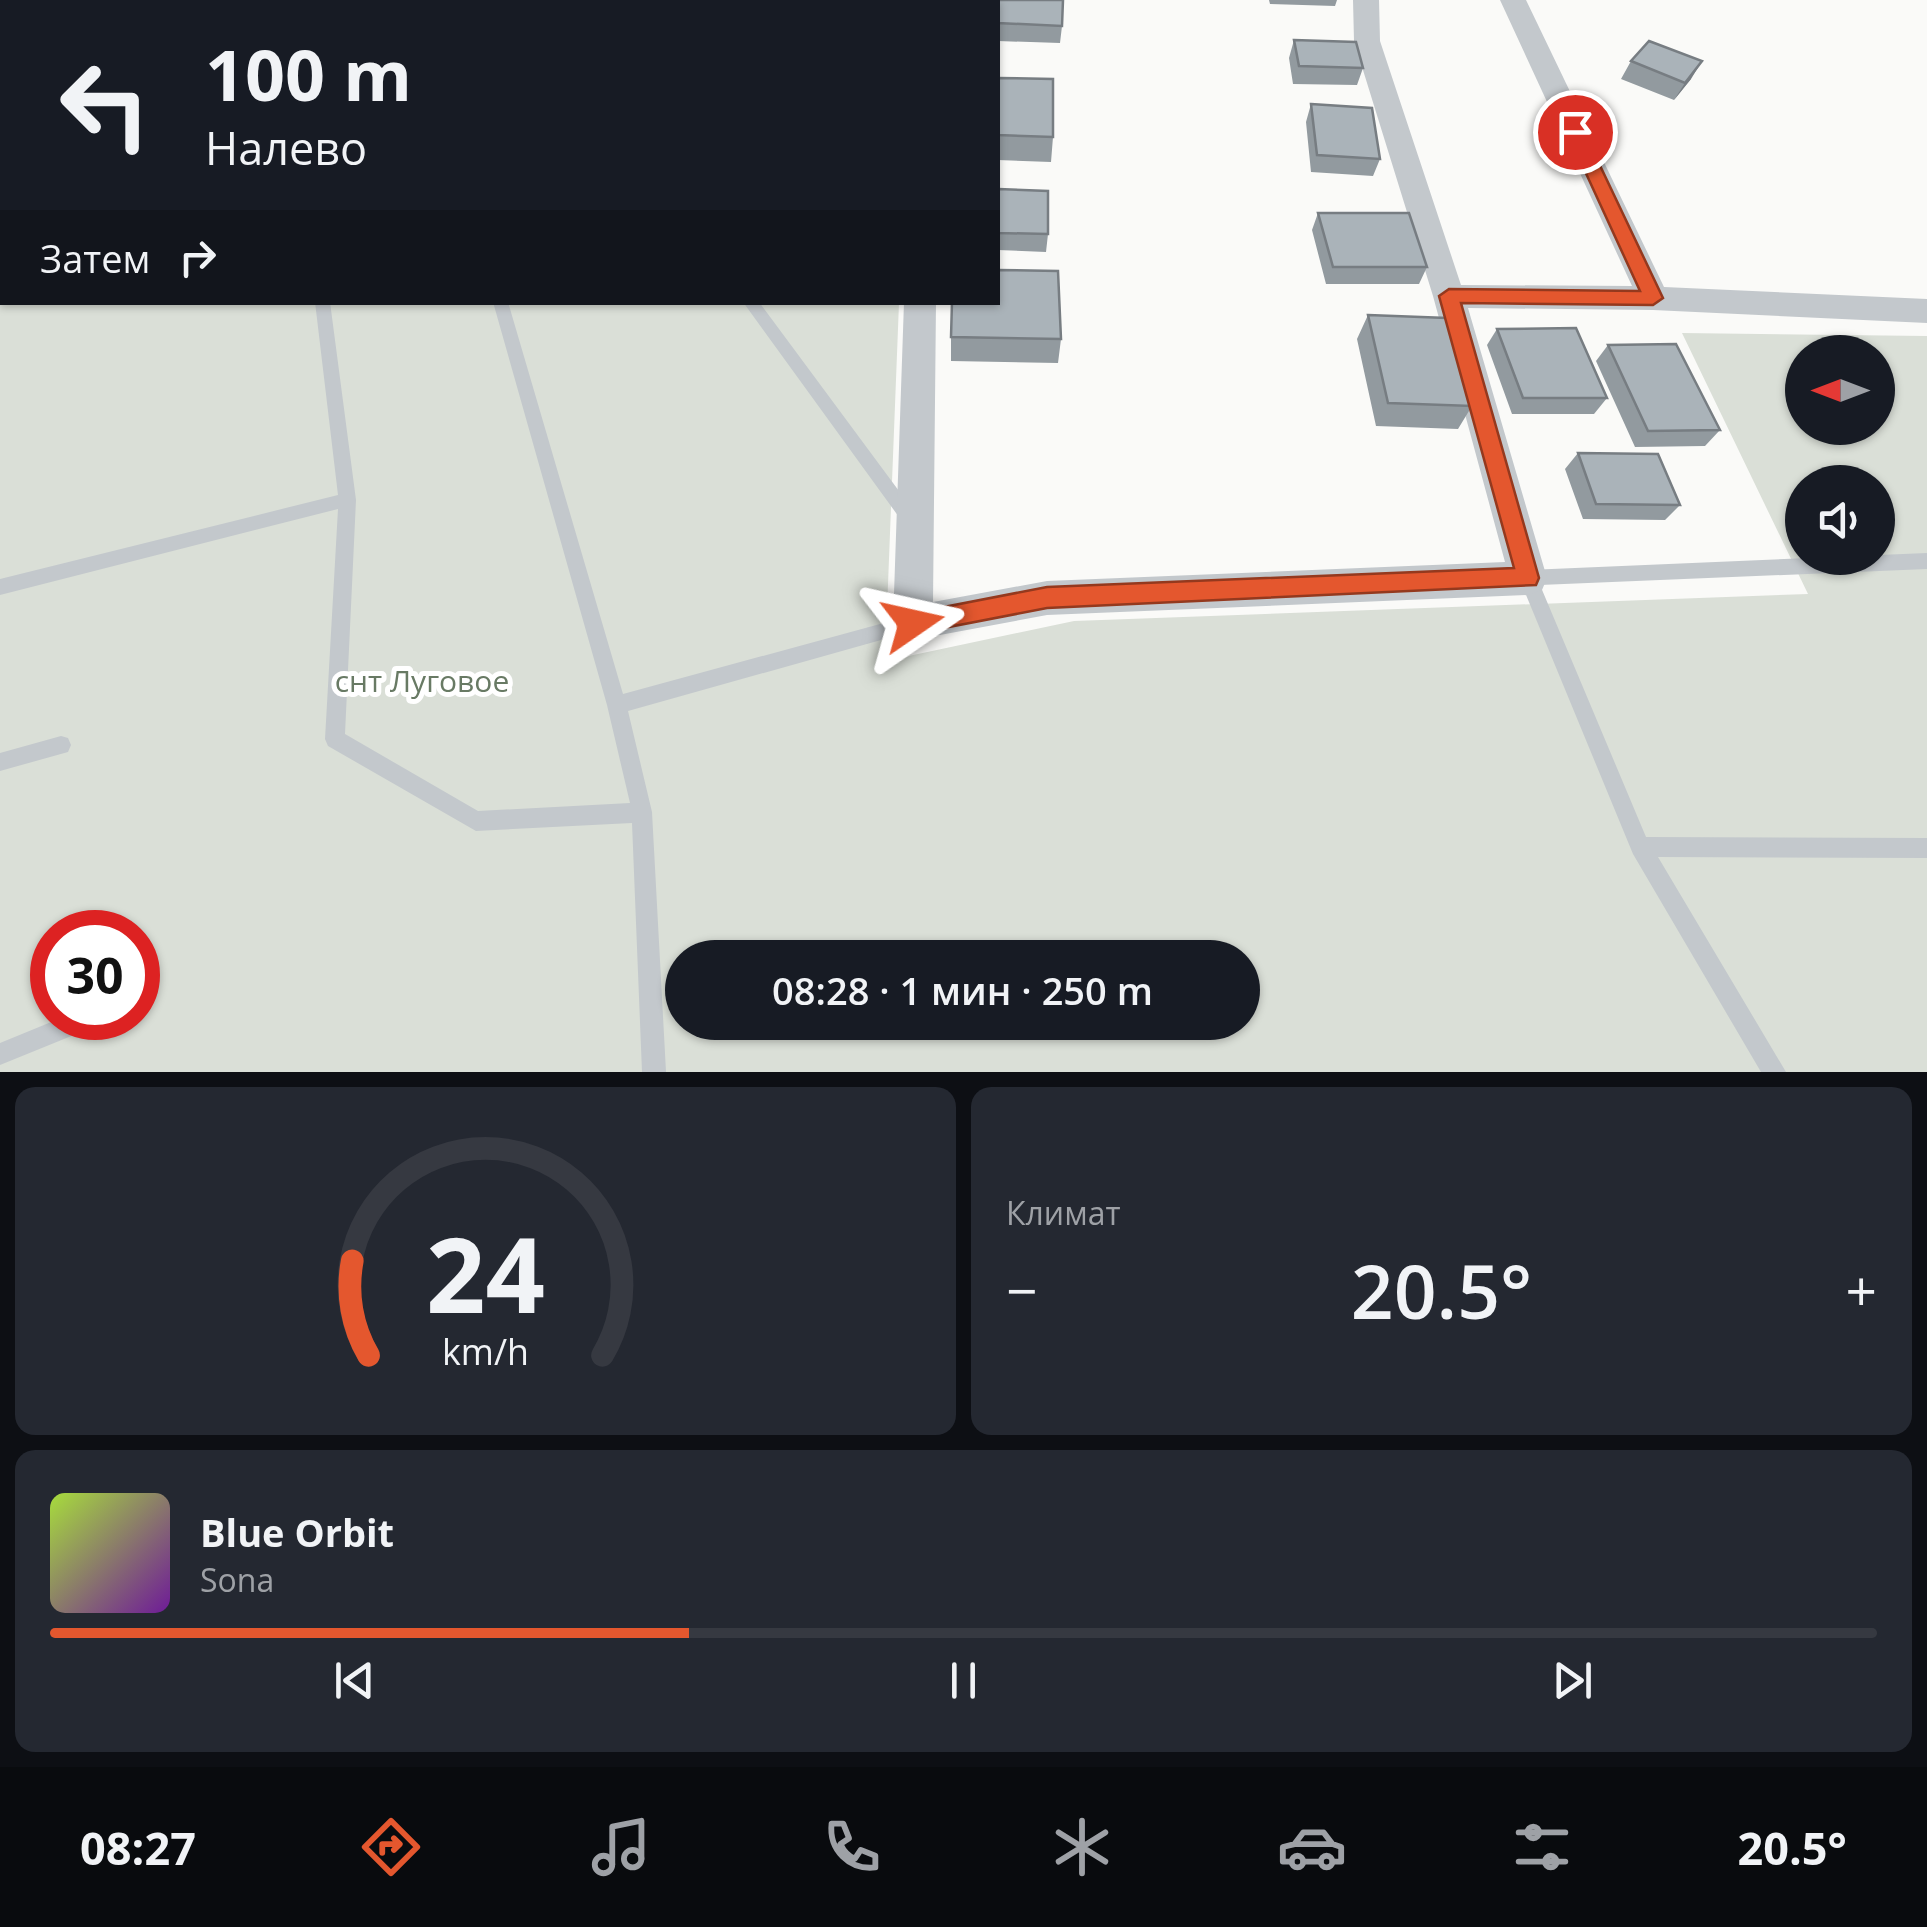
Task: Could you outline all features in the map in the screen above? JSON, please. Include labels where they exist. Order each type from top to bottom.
[{"type":"street","points":[[920,305],[913,623],[1047,598],[1528,578],[1449,296],[1367,41],[1366,0]]},
{"type":"street","points":[[1513,0],[1653,298]]},
{"type":"street","points":[[1449,296],[1653,298],[1927,311]]},
{"type":"lane","points":[[322,305],[347,500],[335,739],[476,821],[642,812]]},
{"type":"lane","points":[[501,305],[617,704],[642,812],[654,1072]]},
{"type":"lane","points":[[752,305],[915,527]]},
{"type":"lane","points":[[0,587],[347,500]]},
{"type":"lane","points":[[1774,1072],[1640,847],[1528,578],[1927,562]]},
{"type":"lane","points":[[617,704],[913,623]]},
{"type":"lane","points":[[0,762],[61,745]]},
{"type":"lane","points":[[1640,847],[1927,848]]},
{"type":"lane","points":[[0,1054],[34,1040]]},
{"type":"green space","name":"снт Луговое","points":[[0,305],[899,305],[885,661],[1074,621],[1808,594],[1799,575],[1895,575],[1895,465],[1785,465],[1785,546],[1682,333],[1845,335],[1785,335],[1785,445],[1895,445],[1895,336],[1927,336],[1927,1072],[0,1072]]},
{"type":"building","points":[[1000,0],[1063,0],[1062,26],[1000,23]]},
{"type":"building","points":[[1294,40],[1356,42],[1363,68],[1299,66]]},
{"type":"building","points":[[1649,41],[1702,61],[1685,83],[1631,61]]},
{"type":"building","points":[[1000,78],[1053,79],[1053,137],[1000,135]]},
{"type":"building","points":[[1311,104],[1372,108],[1380,159],[1317,155]]},
{"type":"building","points":[[1000,189],[1048,191],[1048,234],[1000,233]]},
{"type":"building","points":[[1318,213],[1409,213],[1427,267],[1333,267]]},
{"type":"building","points":[[1000,270],[1058,271],[1061,339],[951,337],[952,305],[1000,305]]},
{"type":"building","points":[[1368,315],[1447,318],[1472,406],[1388,403]]},
{"type":"building","points":[[1576,328],[1607,398],[1523,398],[1497,329]]},
{"type":"building","points":[[1676,344],[1720,430],[1648,431],[1608,345]]},
{"type":"building","points":[[1578,453],[1658,454],[1680,505],[1596,504]]},
{"type":"route","points":[[913,623],[1047,598],[1528,578],[1449,296],[1653,298],[1575,132]]}]
